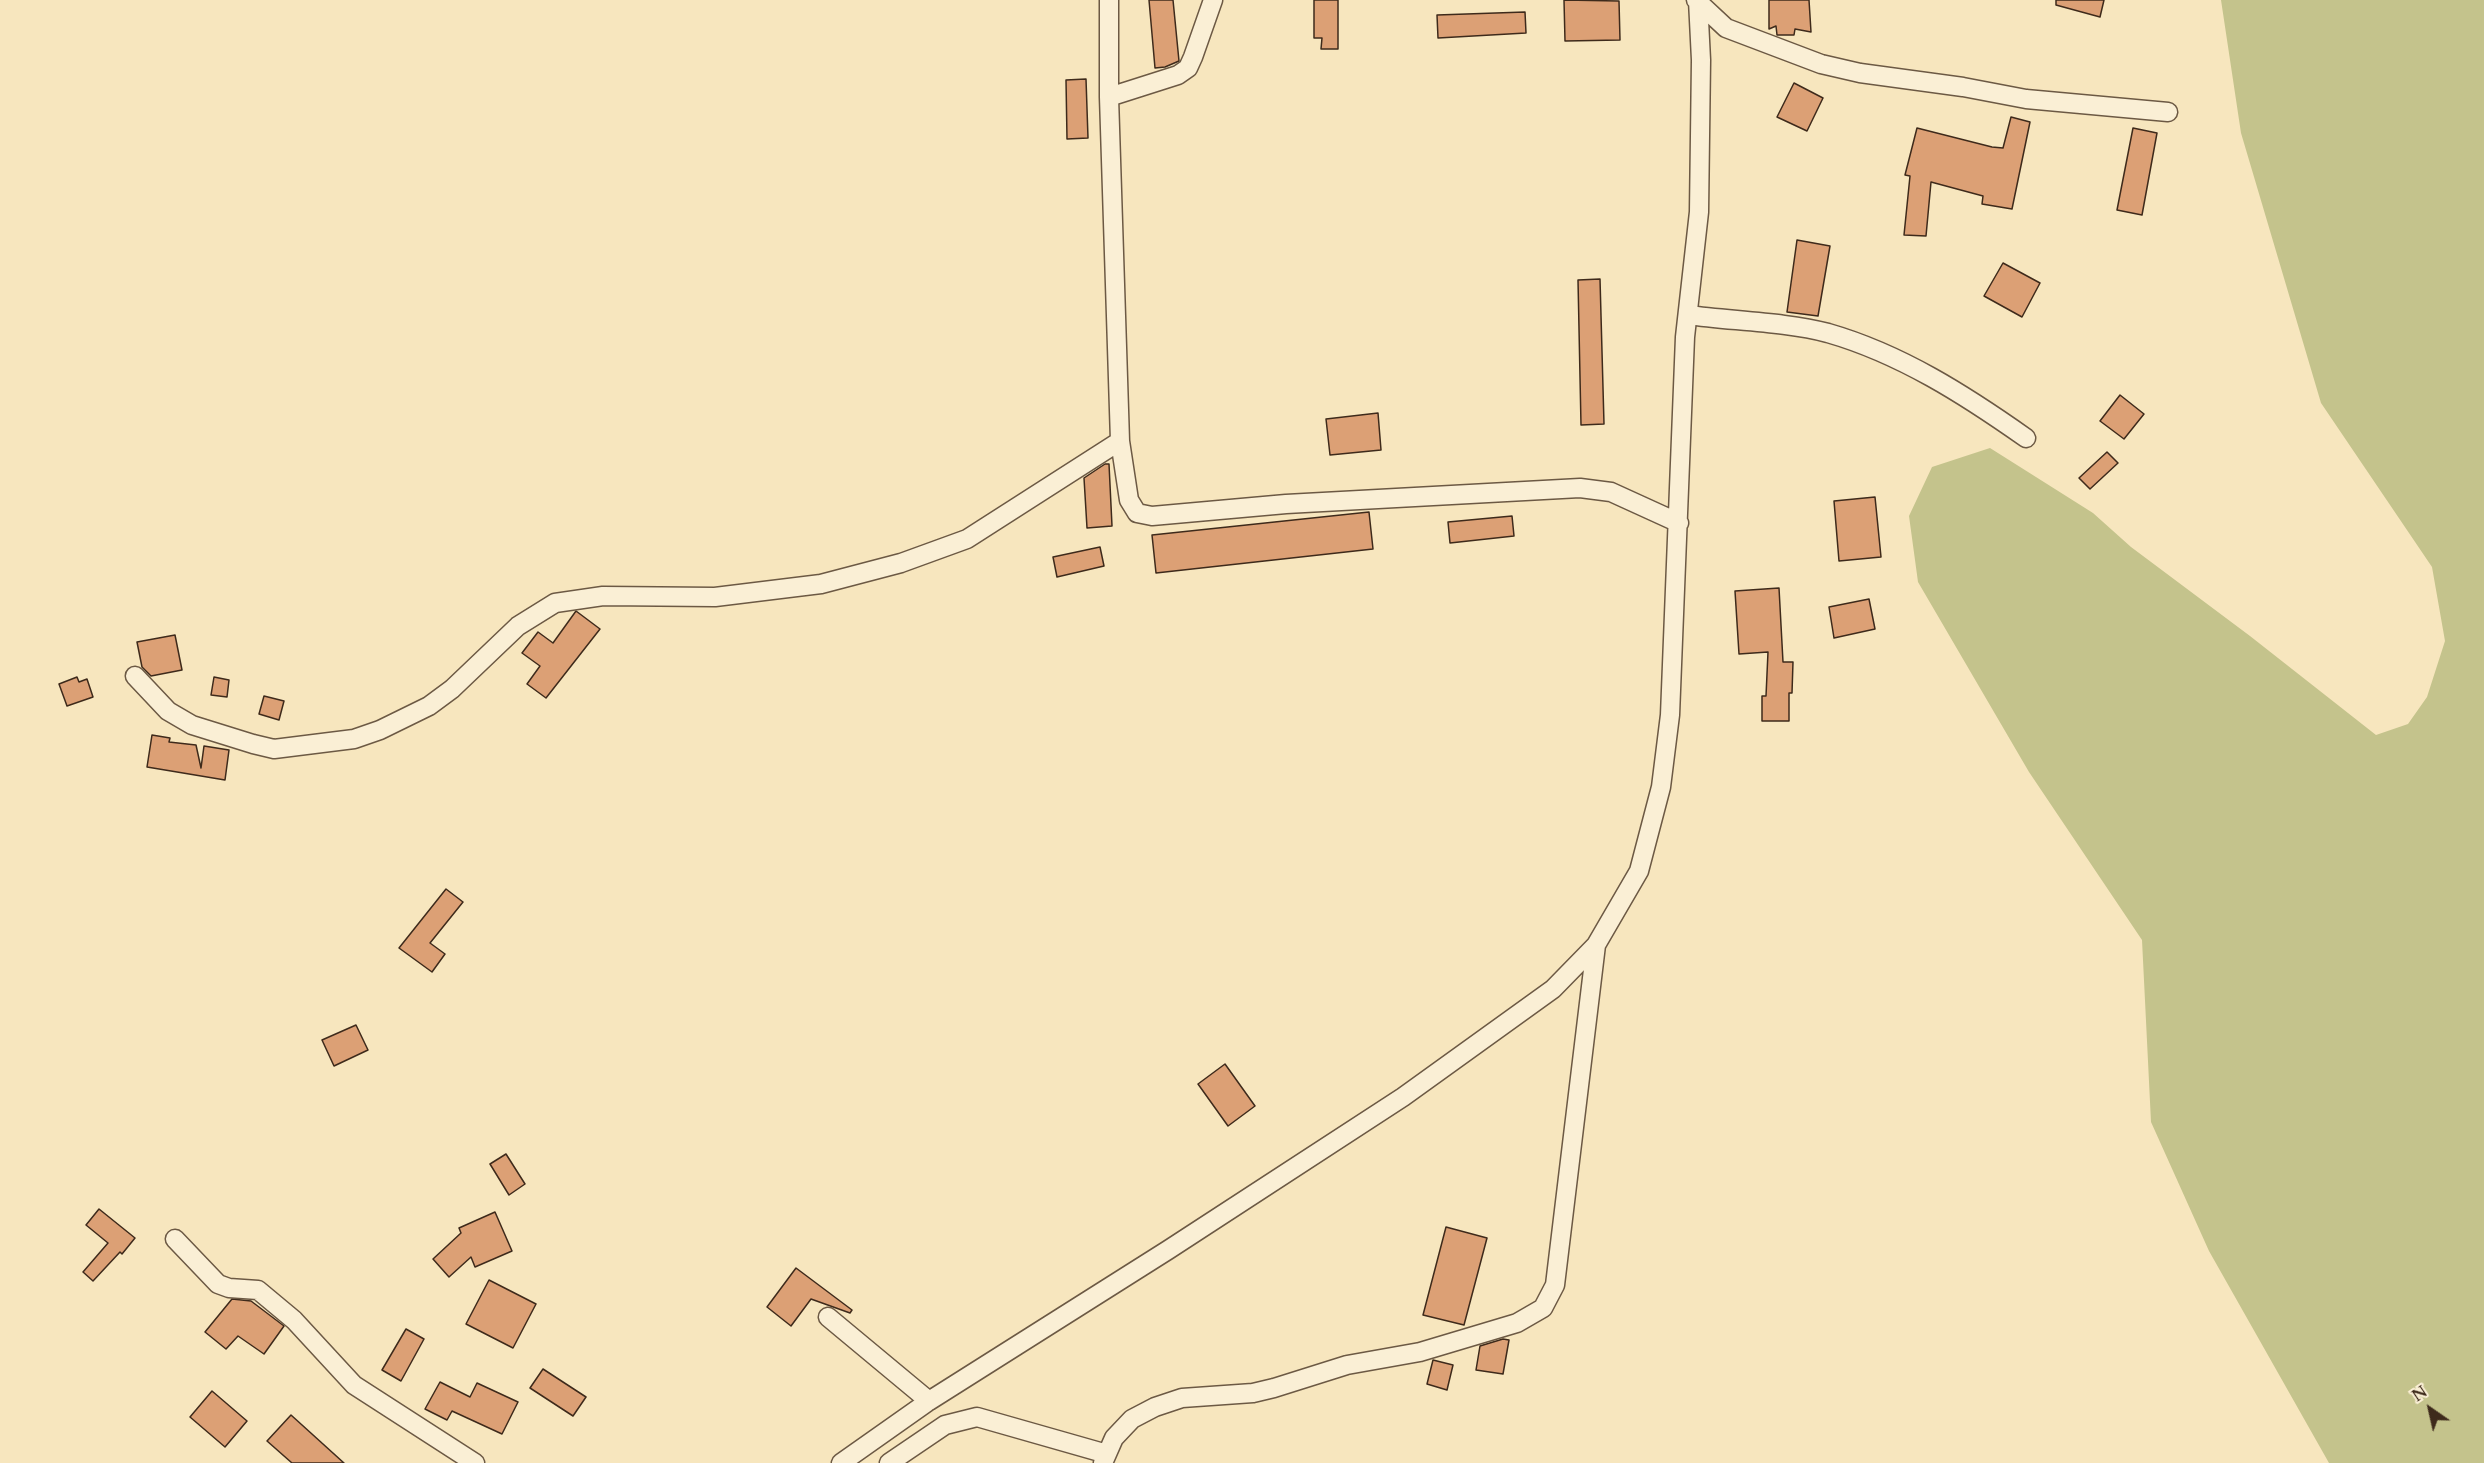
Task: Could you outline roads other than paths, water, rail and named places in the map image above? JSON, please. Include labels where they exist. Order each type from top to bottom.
[{"type":"street","points":[[1109,0],[1109,97],[1120,441],[1129,500],[1137,513],[1152,516],[1286,504],[1580,488],[1611,492],[1678,523]]},
{"type":"street","points":[[1109,97],[1178,75],[1188,68],[1213,0]]},
{"type":"street","points":[[1698,1],[1726,28],[1821,64],[1860,73],[1963,87],[2026,99],[2168,112]]},
{"type":"street","points":[[841,1463],[929,1401],[1168,1250],[1403,1097],[1553,989],[1596,945],[1639,871],[1661,787],[1670,715],[1688,315],[1699,212],[1701,60],[1698,1]]},
{"type":"street","points":[[1688,315],[1827,333],[1866,346],[1914,368],[1973,401],[2026,438]]},
{"type":"street","points":[[135,676],[168,711],[192,725],[253,744],[274,749],[354,739],[380,730],[429,706],[452,688],[518,626],[555,603],[603,596],[715,597],[821,584],[901,563],[967,539],[1120,441]]},
{"type":"street","points":[[889,1463],[945,1425],[977,1417],[1105,1458],[1114,1438],[1132,1419],[1155,1407],[1182,1398],[1253,1393],[1347,1365],[1420,1352],[1517,1323],[1543,1308],[1555,1285],[1596,945]]},
{"type":"street","points":[[175,1239],[218,1284],[229,1288],[258,1290],[294,1320],[354,1385],[476,1463]]},
{"type":"street","points":[[828,1317],[929,1401]]}]
